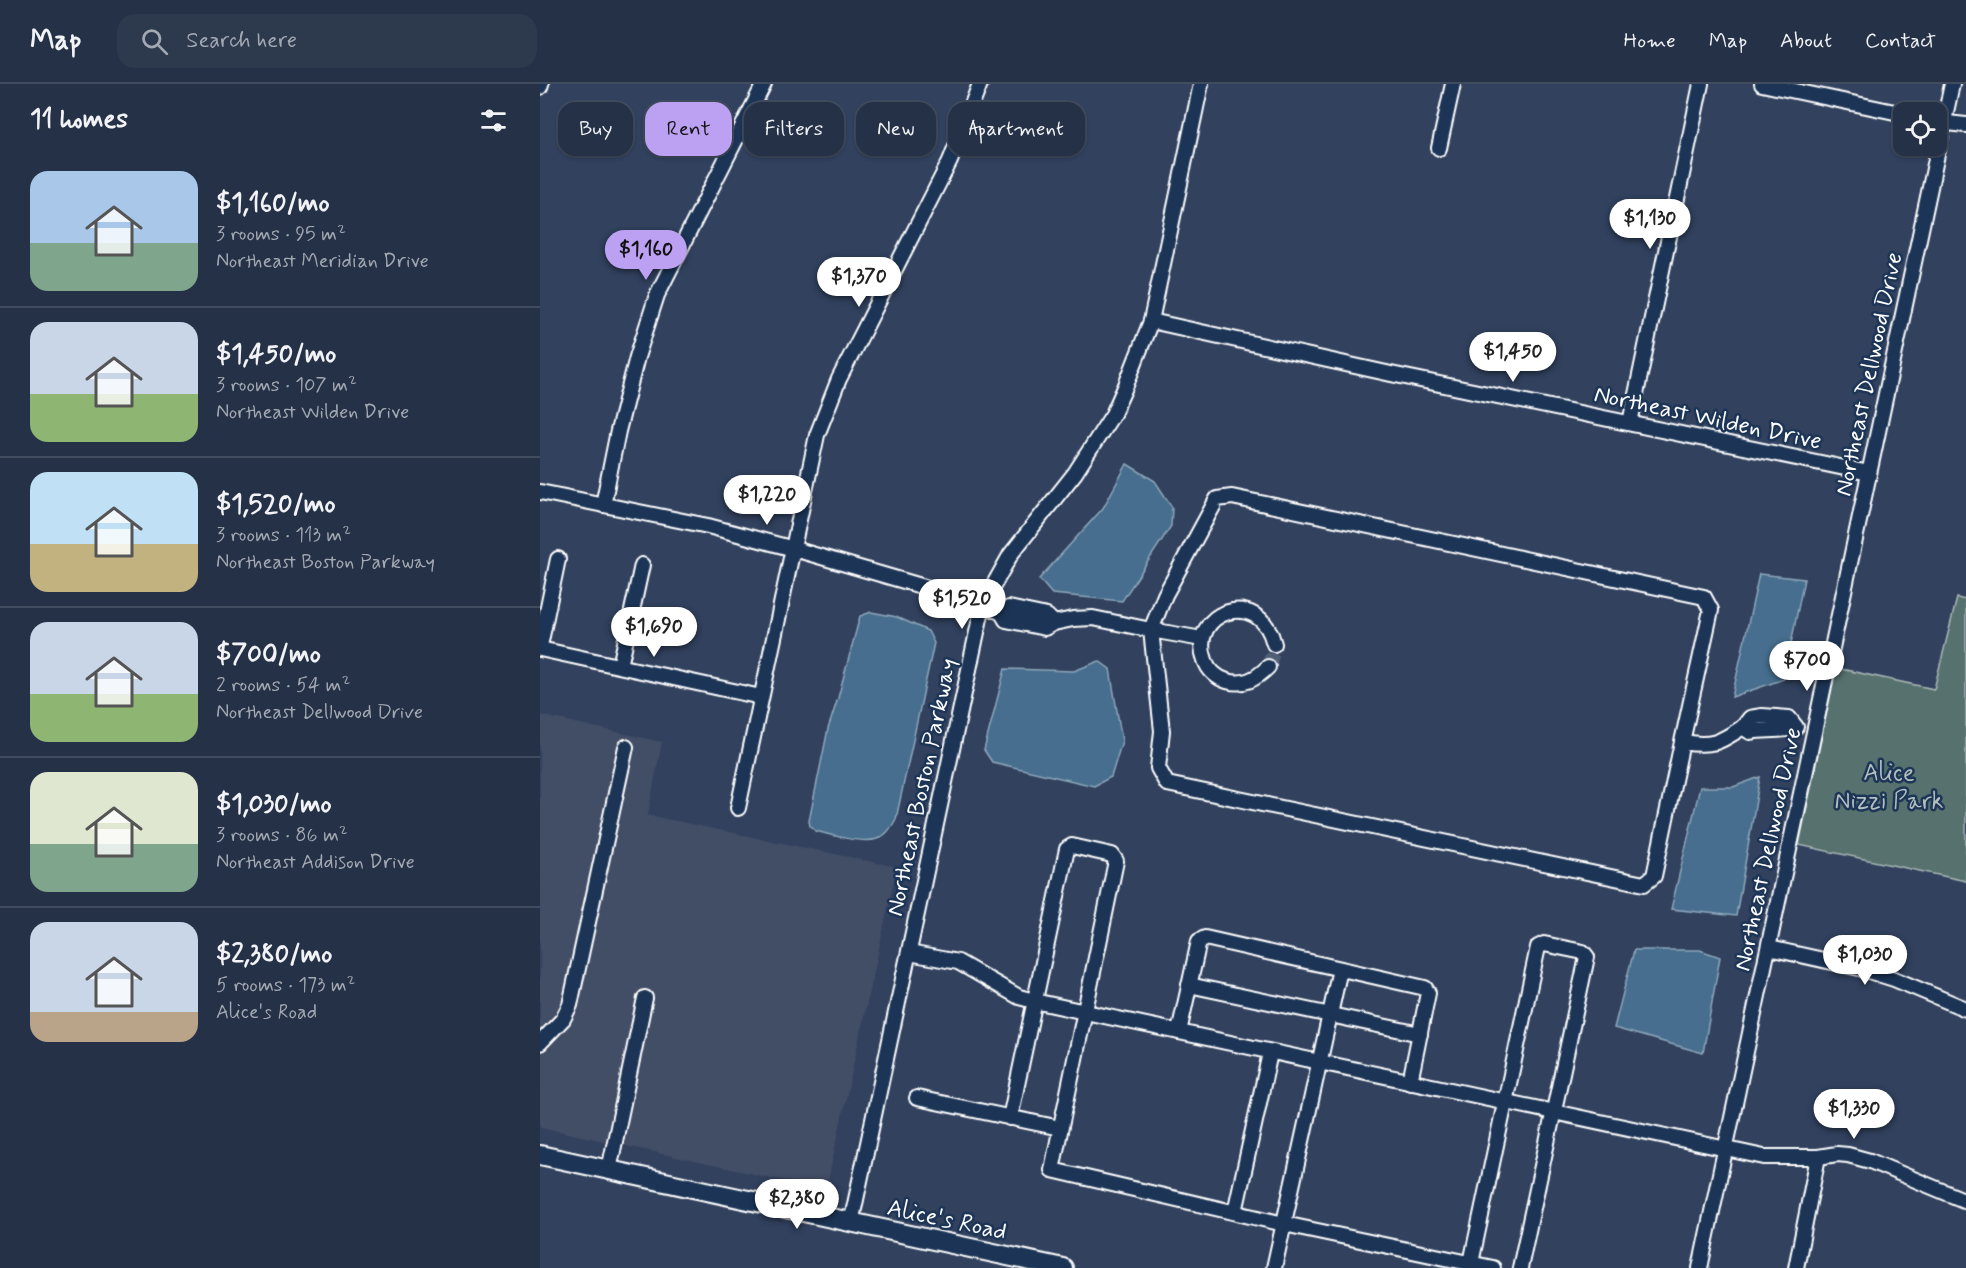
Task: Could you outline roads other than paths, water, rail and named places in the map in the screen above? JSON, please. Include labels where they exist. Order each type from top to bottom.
[{"type":"main road","name":"Alice's Road","points":[[540,1155],[1062,1268]]},
{"type":"street","points":[[603,505],[631,378],[657,295],[764,84]]},
{"type":"street","points":[[738,808],[817,435],[840,379],[950,161],[980,84]]},
{"type":"street","name":"Northeast Boston Parkway","points":[[851,1223],[983,604],[1011,554],[1075,473],[1113,414],[1151,321],[1201,84]]},
{"type":"street","points":[[1439,148],[1453,84]]},
{"type":"street","points":[[1630,423],[1701,84]]},
{"type":"street","points":[[1762,84],[1893,112]]},
{"type":"street","name":"Northeast Dellwood Drive","points":[[1947,102],[1952,84]]},
{"type":"street","points":[[1947,123],[1966,125]]},
{"type":"street","name":"Northeast Dellwood Drive","points":[[1700,1268],[1934,156]]},
{"type":"street","name":"Northeast Wilden Drive","points":[[1151,321],[1869,473]]},
{"type":"street","points":[[540,492],[708,526],[794,549],[983,604],[1002,613],[1006,620],[1045,628],[1054,622],[1093,618],[1202,639]]},
{"type":"street","points":[[1232,497],[1704,597],[1711,610],[1682,742],[1654,876],[1644,884],[1167,784],[1158,768],[1162,731],[1151,630],[1165,595],[1217,500],[1232,497]]},
{"type":"street","points":[[558,559],[540,647],[761,697]]},
{"type":"street","points":[[620,666],[642,565]]},
{"type":"street","points":[[1268,667],[1248,682],[1236,683],[1224,680],[1213,673],[1206,663],[1202,651],[1202,639],[1214,619],[1224,613],[1246,611],[1265,623],[1274,644]]},
{"type":"street","points":[[1682,742],[1714,744],[1743,727],[1750,732],[1774,729],[1785,731],[1796,727],[1815,730]]},
{"type":"street","points":[[540,1043],[563,1019],[570,1005],[626,747]]},
{"type":"street","points":[[1010,1118],[1066,849],[1072,846],[1112,855],[1116,861],[1052,1170],[1284,1224],[1493,1268]]},
{"type":"street","points":[[1179,1032],[1199,941],[1202,938],[1425,988],[1428,993],[1410,1082]]},
{"type":"street","points":[[1471,1263],[1538,947],[1544,944],[1584,952],[1587,957],[1520,1268]]},
{"type":"street","points":[[1769,948],[1859,968],[1894,979],[1966,1009]]},
{"type":"street","points":[[909,953],[958,962],[1012,993],[1034,1001],[1725,1150],[1764,1157],[1818,1157],[1837,1154],[1859,1158],[1966,1201]]},
{"type":"street","points":[[1274,1268],[1340,969]]},
{"type":"street","points":[[1190,985],[1420,1034]]},
{"type":"street","points":[[609,1170],[645,998]]},
{"type":"street","points":[[1235,1212],[1270,1053]]},
{"type":"street","points":[[917,1098],[1060,1128]]},
{"type":"street","points":[[1796,1268],[1818,1157]]},
{"type":"tunnel","points":[[1268,667],[1274,644]]},
{"type":"park label","name":"Alice Nizzi Park","points":[[1889,786]]}]
